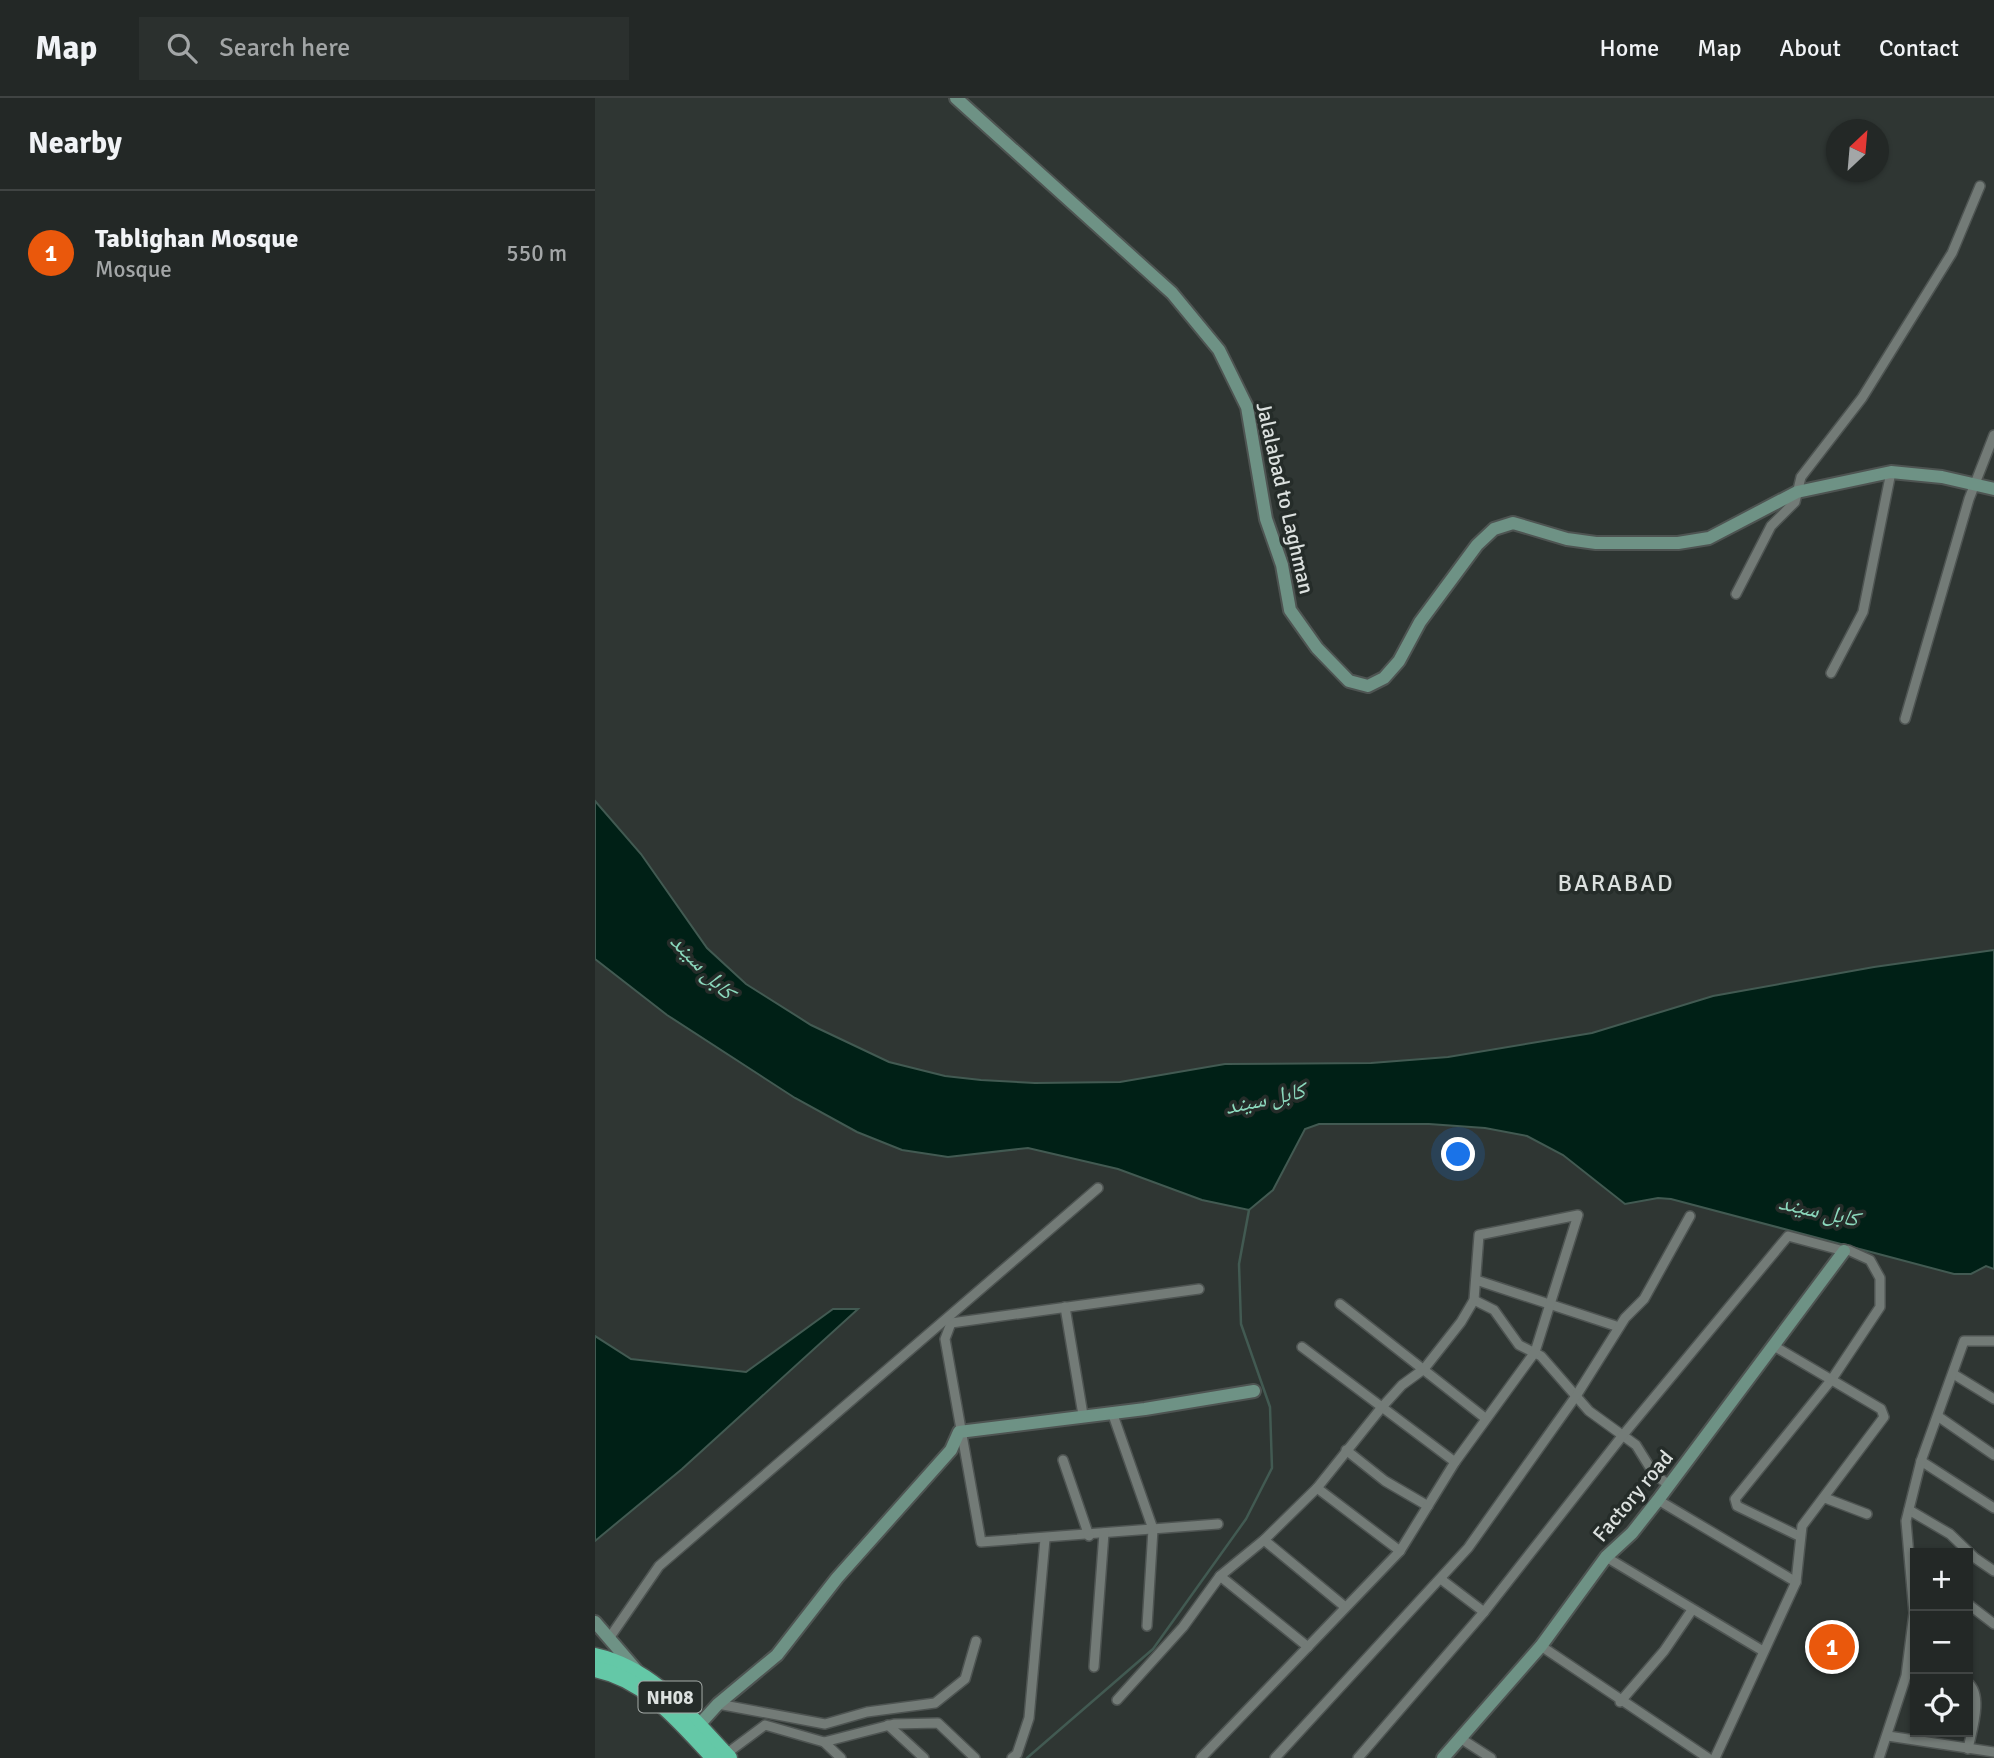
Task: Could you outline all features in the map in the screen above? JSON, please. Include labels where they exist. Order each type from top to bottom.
[{"type":"highway","name":"NH08","points":[[597,1661],[639,1673],[677,1703],[699,1725],[723,1757]]},
{"type":"highway","name":"NH08","points":[[597,1661],[666,1706],[723,1757]]},
{"type":"street","name":"Jalalabad to Laghman","points":[[955,98],[1173,293],[1219,350],[1247,407],[1266,519],[1282,565],[1290,610],[1317,648],[1349,681],[1368,687],[1384,678],[1399,661],[1420,622],[1478,545],[1494,529],[1513,523],[1596,543],[1678,542],[1709,538],[1797,492],[1891,472],[1975,483],[1994,489]]},
{"type":"street","points":[[1736,594],[1771,526],[1795,502],[1801,477],[1862,398],[1951,253],[1980,186]]},
{"type":"street","points":[[1905,719],[1975,483],[1994,435]]},
{"type":"street","points":[[1831,673],[1863,612],[1891,472]]},
{"type":"street","points":[[597,1661],[659,1566],[1098,1188]]},
{"type":"street","points":[[1117,1700],[1183,1627],[1220,1576],[1264,1540],[1317,1488],[1402,1385],[1424,1369],[1461,1322],[1474,1300],[1479,1235],[1577,1215],[1535,1352],[1455,1462],[1400,1551],[1344,1606],[1201,1758]]},
{"type":"street","points":[[1275,1758],[1442,1580],[1576,1396],[1619,1327],[1644,1299],[1690,1216]]},
{"type":"street","points":[[1358,1758],[1484,1612],[1623,1435],[1781,1240],[1788,1236],[1857,1252],[1870,1260],[1880,1278],[1882,1301],[1832,1378],[1735,1499],[1737,1506],[1799,1536]]},
{"type":"street","name":"Factory road","points":[[1443,1758],[1541,1646],[1606,1557],[1632,1533],[1844,1251]]},
{"type":"street","points":[[1476,1280],[1619,1327]]},
{"type":"street","points":[[1199,1289],[951,1323],[945,1339],[959,1432],[981,1542],[1218,1524]]},
{"type":"street","points":[[1474,1300],[1490,1305],[1519,1345],[1535,1352],[1601,1421],[1636,1445],[1654,1475],[1669,1485]]},
{"type":"street","points":[[1340,1304],[1485,1418]]},
{"type":"street","points":[[1065,1307],[1083,1415]]},
{"type":"street","points":[[1911,1674],[1914,1613],[1906,1521],[1921,1461],[1955,1375],[1964,1341],[1994,1341]]},
{"type":"street","points":[[1715,1758],[1796,1582],[1802,1526],[1884,1414],[1832,1378],[1774,1346]]},
{"type":"street","points":[[1301,1347],[1455,1462]]},
{"type":"street","points":[[1955,1375],[1994,1399]]},
{"type":"street","points":[[959,1432],[1254,1391]]},
{"type":"street","points":[[1112,1412],[1153,1529],[1147,1626]]},
{"type":"street","points":[[1939,1417],[1994,1455]]},
{"type":"street","points":[[699,1725],[718,1704],[777,1655],[837,1578],[951,1450],[959,1432]]},
{"type":"street","points":[[1346,1450],[1385,1481],[1428,1506]]},
{"type":"street","points":[[1063,1460],[1089,1535]]},
{"type":"street","points":[[1921,1461],[1994,1508]]},
{"type":"street","points":[[1317,1488],[1400,1551]]},
{"type":"street","points":[[1825,1498],[1867,1514]]},
{"type":"street","points":[[1658,1500],[1796,1582]]},
{"type":"street","points":[[1909,1510],[1949,1534],[1994,1571]]},
{"type":"street","points":[[1094,1667],[1104,1533]]},
{"type":"street","points":[[1012,1758],[1017,1754],[1029,1718],[1045,1538]]},
{"type":"street","points":[[1264,1540],[1344,1606]]},
{"type":"street","points":[[1606,1557],[1763,1651]]},
{"type":"street","points":[[1220,1576],[1308,1647]]},
{"type":"street","points":[[1442,1580],[1484,1612]]},
{"type":"street","points":[[1973,1608],[1994,1624]]},
{"type":"street","points":[[1620,1702],[1664,1651],[1692,1610]]},
{"type":"street","points":[[595,1622],[639,1673]]},
{"type":"street","points":[[718,1704],[825,1724],[867,1712],[935,1703],[965,1679],[976,1641]]},
{"type":"street","points":[[1541,1646],[1620,1702],[1708,1758]]},
{"type":"street","points":[[1879,1758],[1910,1679]]},
{"type":"street","points":[[1973,1689],[1973,1716]]},
{"type":"street","points":[[824,1742],[888,1725],[938,1723],[975,1758]]},
{"type":"street","points":[[723,1757],[765,1725],[824,1742],[841,1758]]},
{"type":"street","points":[[888,1725],[924,1758]]},
{"type":"street","points":[[1888,1736],[1994,1752]]},
{"type":"street","points":[[1968,1749],[1970,1737]]},
{"type":"street","points":[[1460,1738],[1491,1758]]},
{"type":"water","name":"کابل سيند","points":[[595,801],[641,854],[707,948],[746,984],[811,1025],[889,1062],[945,1076],[981,1080],[1035,1083],[1120,1082],[1225,1064],[1371,1063],[1448,1057],[1592,1033],[1713,996],[1874,967],[1994,950],[1994,1269],[1986,1266],[1971,1274],[1954,1274],[1671,1199],[1658,1198],[1625,1204],[1563,1155],[1527,1136],[1485,1128],[1429,1124],[1319,1124],[1305,1129],[1273,1190],[1249,1210],[1202,1200],[1118,1169],[1028,1148],[948,1157],[902,1150],[857,1132],[795,1098],[667,1015],[595,959]]},
{"type":"water","points":[[833,1309],[858,1309],[682,1469],[595,1541],[595,1336],[631,1359],[746,1372]]},
{"type":"waterway","points":[[1027,1758],[1153,1649],[1246,1519],[1272,1468],[1270,1407],[1241,1324],[1239,1264],[1249,1210]]},
{"type":"place","name":"Tablighan Mosque","points":[[1832,1647]]},
{"type":"district","name":"BARABAD","points":[[1616,883]]}]
